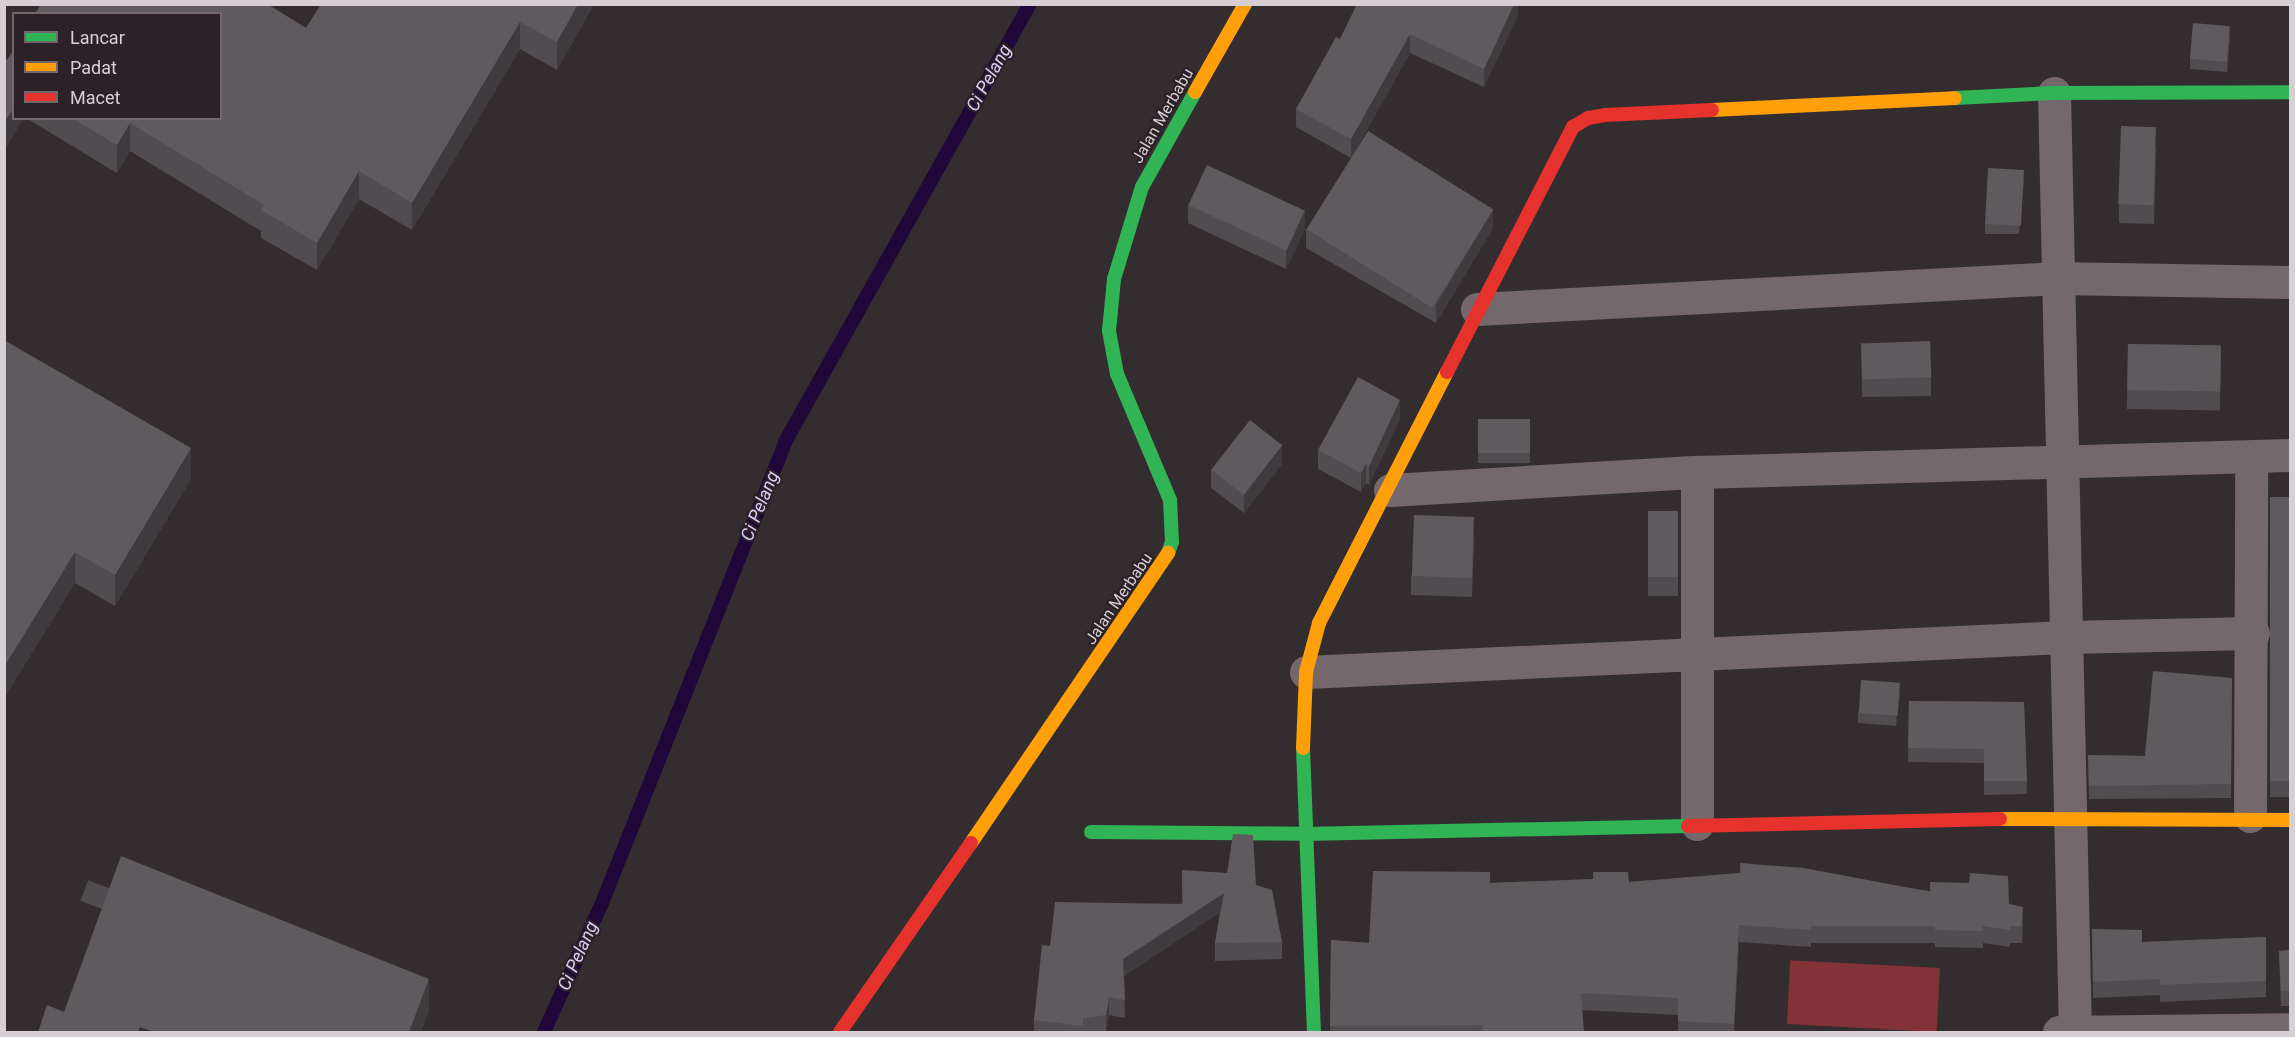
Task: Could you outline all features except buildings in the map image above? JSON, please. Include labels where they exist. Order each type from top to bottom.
[{"type":"street","name":"Jalan Merbabu","points":[[840,1032],[1166,560],[1172,542],[1170,500],[1118,374],[1109,331],[1114,279],[1142,188],[1245,4]]},
{"type":"street","points":[[1314,1032],[1304,834],[1306,672],[1319,623],[1390,490],[1477,309],[1573,127],[1588,118],[2054,93],[2290,92]]},
{"type":"street","points":[[2054,93],[2069,818],[2070,1032],[2272,1030]]},
{"type":"street","points":[[1477,309],[2058,278],[2290,282]]},
{"type":"street","points":[[1390,490],[1697,472],[2062,464],[2290,455]]},
{"type":"street","points":[[2250,816],[2253,633],[2251,457]]},
{"type":"street","points":[[1697,472],[1697,824]]},
{"type":"street","points":[[1306,672],[2065,637],[2253,633]]},
{"type":"street","points":[[1091,832],[1304,834],[1697,824],[2250,816],[2290,820]]},
{"type":"shaded area","points":[[1790,960],[1940,968],[1937,1032],[1787,1024]]},
{"type":"waterway","name":"Ci Pelang","points":[[544,1032],[602,903],[785,442],[1030,4]]},
{"type":"traffic: fast","points":[[1168,553],[1172,542],[1170,500],[1117,374],[1109,331],[1114,279],[1142,187],[1195,92]]},
{"type":"traffic: fast","points":[[1955,98],[2054,93],[2290,92]]},
{"type":"traffic: fast","points":[[1303,748],[1314,1032]]},
{"type":"traffic: fast","points":[[1091,832],[1304,834],[1688,826]]},
{"type":"traffic: slow","points":[[1195,92],[1245,4]]},
{"type":"traffic: slow","points":[[1712,110],[1955,98]]},
{"type":"traffic: slow","points":[[1303,748],[1306,672],[1319,623],[1447,372]]},
{"type":"traffic: slow","points":[[971,843],[1168,553]]},
{"type":"traffic: slow","points":[[2000,819],[2290,820]]},
{"type":"traffic: jam","points":[[1447,372],[1573,127],[1588,118],[1605,115],[1712,110]]},
{"type":"traffic: jam","points":[[1688,826],[2000,819]]},
{"type":"traffic: jam","points":[[840,1032],[971,843]]}]
